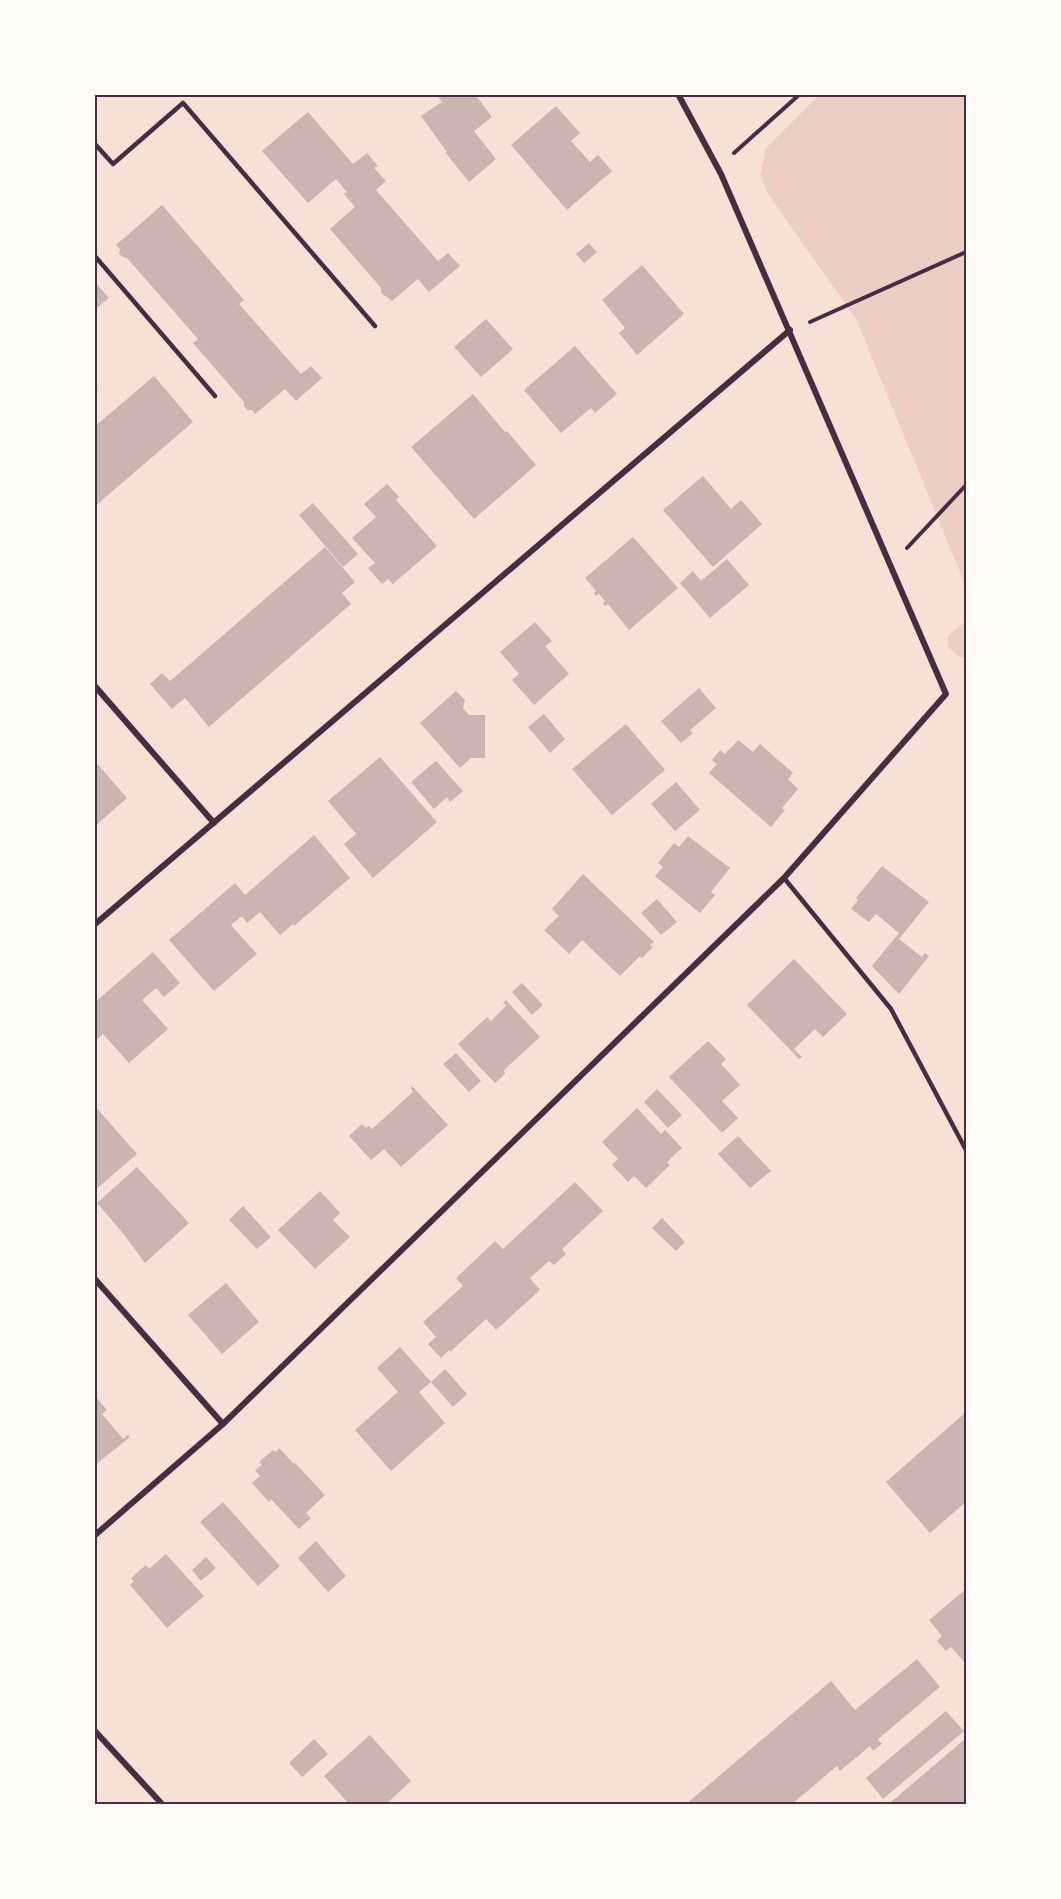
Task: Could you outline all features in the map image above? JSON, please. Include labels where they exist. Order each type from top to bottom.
[{"type":"street","points":[[94,1536],[223,1424],[784,878],[946,693],[718,168],[678,94]]},
{"type":"street","points":[[94,925],[790,330]]},
{"type":"street","points":[[94,685],[214,823]]},
{"type":"street","points":[[94,1278],[223,1424]]},
{"type":"street","points":[[94,1730],[162,1804]]},
{"type":"lane","points":[[94,143],[113,164],[183,102],[375,326]]},
{"type":"lane","points":[[94,255],[215,396]]},
{"type":"lane","points":[[784,878],[891,1009],[966,1150]]},
{"type":"path","points":[[718,168],[800,94]]},
{"type":"path","points":[[790,330],[966,252]]},
{"type":"path","points":[[891,565],[966,485]]},
{"type":"shaded area","points":[[819,95],[966,95],[966,592],[960,572],[856,319],[768,194],[760,175],[766,148]]},
{"type":"shaded area","points":[[966,619],[966,657],[960,657],[948,647],[948,636]]},
{"type":"building","points":[[436,94],[475,94],[492,117],[474,131],[496,159],[469,182],[421,116],[442,102]]},
{"type":"building","points":[[556,106],[580,133],[571,141],[590,162],[598,155],[612,171],[567,210],[511,145]]},
{"type":"building","points":[[308,112],[353,164],[367,153],[378,166],[374,168],[386,181],[376,190],[438,261],[448,253],[460,266],[429,292],[418,279],[392,301],[381,293],[381,288],[330,229],[355,207],[344,194],[347,192],[336,179],[308,203],[262,151]]},
{"type":"building","points":[[162,205],[244,300],[239,304],[301,374],[311,366],[322,378],[296,401],[285,389],[255,414],[252,410],[247,410],[244,402],[193,343],[198,339],[127,258],[119,254],[120,249],[116,245]]},
{"type":"building","points":[[589,243],[597,252],[584,263],[576,254]]},
{"type":"building","points":[[642,265],[684,314],[637,355],[619,333],[625,328],[602,300]]},
{"type":"building","points":[[94,281],[109,298],[94,310]]},
{"type":"building","points":[[486,319],[513,349],[481,377],[454,347]]},
{"type":"building","points":[[575,346],[617,394],[595,413],[591,408],[561,433],[524,390]]},
{"type":"building","points":[[154,376],[193,422],[94,507],[94,427]]},
{"type":"building","points":[[473,394],[536,465],[474,519],[411,447]]},
{"type":"building","points":[[703,476],[731,509],[741,500],[762,524],[713,567],[663,510]]},
{"type":"building","points":[[387,484],[399,497],[396,500],[437,546],[393,584],[388,579],[382,584],[368,568],[375,563],[352,538],[376,517],[364,504]]},
{"type":"building","points":[[313,503],[358,554],[343,567],[299,515]]},
{"type":"building","points":[[633,537],[678,588],[629,630],[608,604],[605,606],[603,603],[605,601],[599,594],[596,596],[594,593],[596,591],[585,578]]},
{"type":"building","points":[[325,547],[355,582],[342,593],[351,604],[209,727],[185,698],[172,709],[150,684],[162,673],[170,681]]},
{"type":"building","points":[[727,559],[749,585],[710,618],[680,583],[693,571],[701,581]]},
{"type":"building","points":[[535,622],[552,641],[545,646],[569,674],[534,705],[512,680],[519,674],[500,652]]},
{"type":"building","points":[[699,688],[716,708],[690,730],[693,733],[681,743],[661,721]]},
{"type":"building","points":[[456,691],[465,700],[463,708],[469,715],[485,715],[485,758],[471,758],[460,768],[420,723]]},
{"type":"building","points":[[544,714],[565,739],[550,753],[528,727]]},
{"type":"building","points":[[626,724],[665,770],[612,815],[572,769]]},
{"type":"building","points":[[738,740],[753,752],[760,744],[793,773],[788,779],[798,789],[782,808],[785,810],[771,827],[709,773],[717,764],[712,760],[720,750],[725,754]]},
{"type":"building","points":[[380,757],[437,822],[373,878],[344,844],[356,834],[328,801]]},
{"type":"building","points":[[94,760],[127,798],[94,827]]},
{"type":"building","points":[[436,761],[463,791],[450,802],[447,797],[434,809],[411,782]]},
{"type":"building","points":[[676,782],[700,810],[675,831],[651,804]]},
{"type":"building","points":[[314,835],[350,878],[294,926],[293,924],[280,935],[260,912],[247,923],[242,916],[231,925],[257,954],[214,991],[169,940],[235,883],[245,895]]},
{"type":"building","points":[[688,836],[730,868],[711,892],[715,895],[700,913],[655,876],[663,867],[658,863],[674,843],[679,847]]},
{"type":"building","points":[[882,866],[929,902],[899,939],[922,957],[925,953],[929,956],[899,994],[872,966],[899,933],[876,914],[869,922],[851,909],[858,900],[856,898]]},
{"type":"building","points":[[583,874],[654,942],[650,945],[653,947],[642,958],[640,956],[620,976],[582,940],[569,954],[544,930],[559,916],[552,909]]},
{"type":"building","points":[[657,899],[677,922],[661,935],[641,913]]},
{"type":"building","points":[[153,952],[180,983],[164,997],[156,988],[142,1000],[168,1029],[129,1063],[103,1034],[94,1042],[94,1003]]},
{"type":"building","points":[[794,959],[847,1014],[823,1037],[815,1029],[794,1049],[802,1057],[799,1059],[747,1005]]},
{"type":"building","points":[[522,983],[543,1005],[532,1015],[512,992]]},
{"type":"building","points":[[506,1000],[540,1037],[504,1070],[505,1074],[495,1083],[458,1044],[487,1017],[491,1021],[506,1006],[503,1003]]},
{"type":"building","points":[[708,1041],[726,1059],[721,1064],[740,1085],[722,1101],[738,1118],[722,1133],[669,1077]]},
{"type":"building","points":[[456,1053],[481,1081],[469,1092],[443,1064]]},
{"type":"building","points":[[412,1086],[448,1125],[401,1167],[384,1149],[371,1160],[349,1136],[362,1124],[372,1129],[413,1092]]},
{"type":"building","points":[[657,1089],[682,1115],[668,1128],[644,1102]]},
{"type":"building","points":[[94,1105],[137,1154],[94,1191]]},
{"type":"building","points":[[637,1108],[661,1134],[665,1130],[682,1148],[667,1162],[670,1165],[646,1188],[634,1176],[628,1182],[612,1165],[618,1159],[602,1142]]},
{"type":"building","points":[[738,1136],[771,1171],[750,1188],[718,1154]]},
{"type":"building","points":[[137,1167],[189,1223],[145,1263],[97,1203]]},
{"type":"building","points":[[575,1182],[603,1211],[562,1249],[566,1254],[554,1265],[549,1261],[530,1278],[540,1290],[496,1330],[486,1319],[441,1358],[428,1344],[436,1337],[423,1322],[463,1286],[456,1278],[495,1241],[503,1249]]},
{"type":"building","points":[[320,1191],[340,1213],[333,1220],[350,1237],[315,1269],[278,1230]]},
{"type":"building","points":[[243,1206],[271,1237],[257,1249],[229,1220]]},
{"type":"building","points":[[662,1218],[685,1242],[676,1251],[652,1228]]},
{"type":"building","points":[[226,1283],[259,1322],[222,1354],[188,1315]]},
{"type":"building","points":[[400,1347],[431,1382],[419,1392],[445,1423],[391,1471],[355,1430],[398,1392],[377,1368]]},
{"type":"building","points":[[445,1369],[467,1394],[453,1407],[431,1382]]},
{"type":"building","points":[[94,1395],[107,1410],[102,1414],[123,1439],[128,1435],[130,1437],[94,1466]]},
{"type":"building","points":[[966,1412],[966,1502],[930,1533],[886,1482]]},
{"type":"building","points":[[279,1448],[325,1495],[306,1513],[311,1518],[299,1529],[271,1499],[269,1502],[252,1483],[260,1476],[255,1470],[262,1465],[259,1462],[273,1450],[276,1452]]},
{"type":"building","points":[[223,1502],[280,1566],[258,1586],[200,1522]]},
{"type":"building","points":[[316,1541],[346,1576],[328,1592],[298,1558]]},
{"type":"building","points":[[166,1554],[204,1596],[167,1628],[130,1585],[134,1581],[131,1578],[146,1565],[149,1569]]},
{"type":"building","points":[[206,1557],[216,1568],[201,1581],[192,1570]]},
{"type":"building","points":[[966,1589],[966,1664],[951,1647],[946,1651],[937,1641],[942,1636],[929,1620]]},
{"type":"building","points":[[917,1659],[940,1687],[878,1739],[882,1744],[873,1751],[870,1746],[840,1771],[837,1766],[792,1804],[686,1804],[831,1681],[855,1710]]},
{"type":"building","points":[[946,1711],[964,1731],[883,1799],[866,1778]]},
{"type":"building","points":[[370,1735],[411,1781],[386,1804],[349,1804],[324,1776]]},
{"type":"building","points":[[966,1738],[966,1804],[893,1804],[891,1802]]},
{"type":"building","points":[[314,1739],[328,1754],[302,1777],[289,1763]]}]
